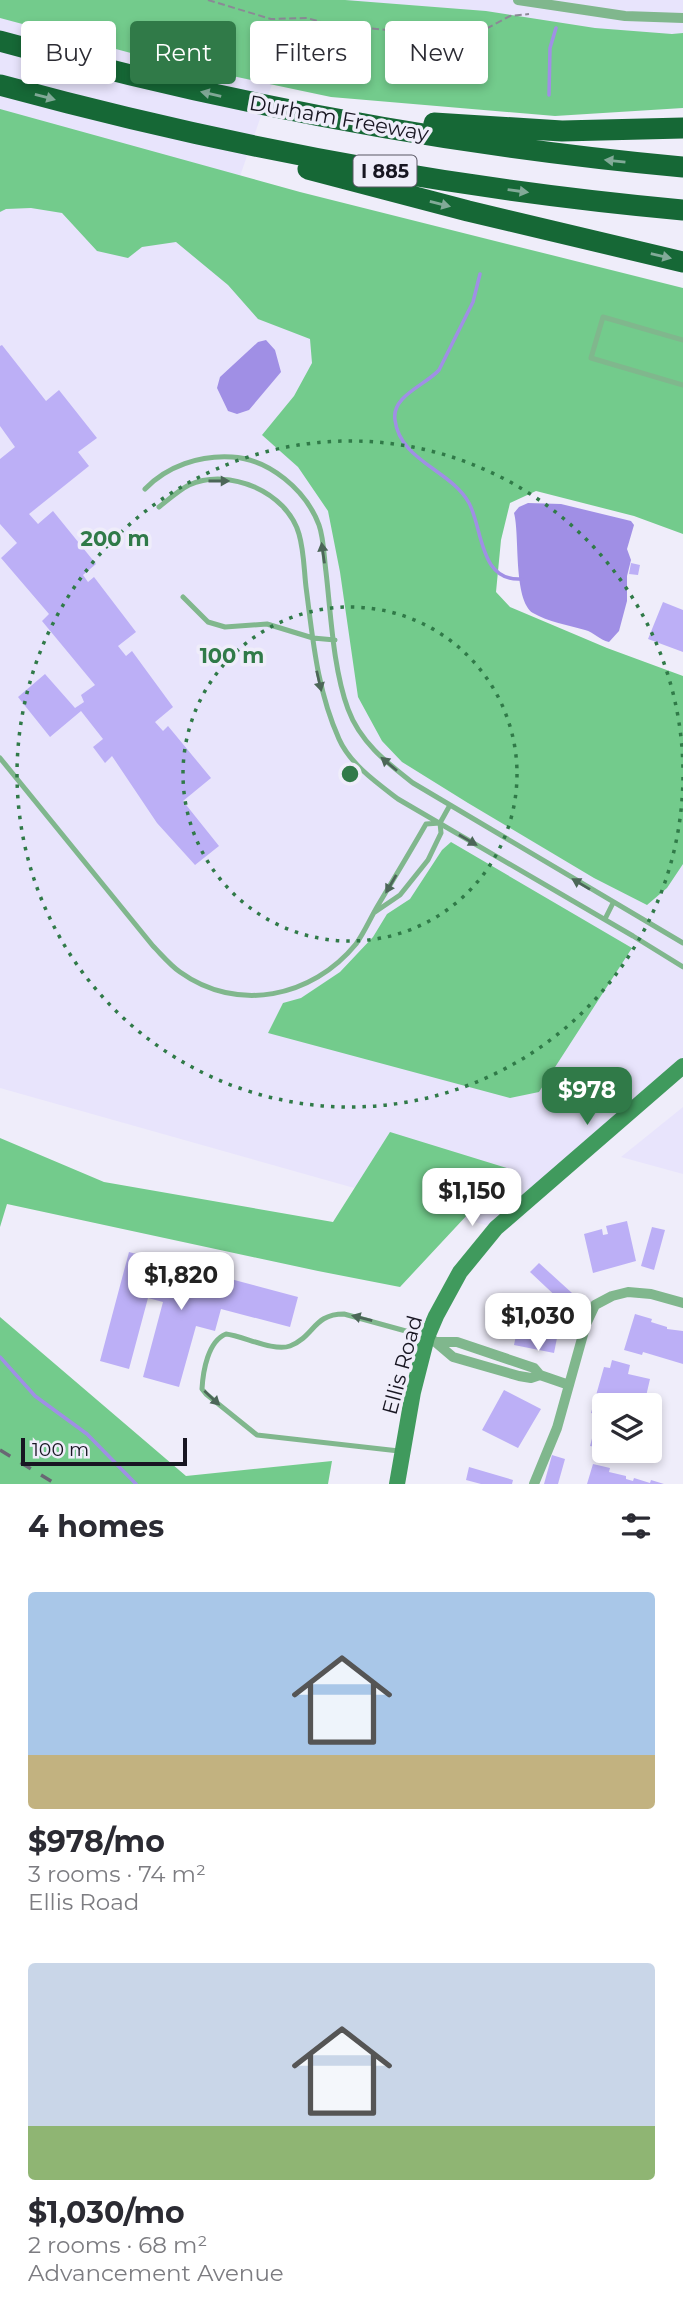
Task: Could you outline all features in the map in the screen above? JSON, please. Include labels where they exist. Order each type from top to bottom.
[{"type":"highway","name":"Durham Freeway","points":[[0,41],[146,79],[396,130],[519,149],[683,167]]},
{"type":"highway","name":"Durham Freeway","points":[[0,85],[90,109],[246,144],[401,174],[574,199],[683,210]]},
{"type":"highway","points":[[278,108],[508,129],[616,131],[683,128]]},
{"type":"highway","points":[[90,109],[358,183],[683,262]]},
{"type":"main road","name":"Ellis Road","points":[[397,1484],[413,1392],[432,1339],[436,1316],[460,1272],[496,1228],[683,1066]]},
{"type":"street","points":[[518,0],[625,16],[683,18]]},
{"type":"street","points":[[534,1484],[556,1428],[586,1324],[595,1305],[612,1296],[628,1292],[651,1294],[683,1303]]},
{"type":"street","points":[[432,1339],[457,1342],[534,1368],[540,1375],[569,1385]]},
{"type":"street","points":[[432,1339],[453,1357],[511,1374],[531,1378],[540,1375]]},
{"type":"street","points":[[511,1374],[515,1362]]},
{"type":"lane","points":[[683,340],[603,317],[591,358],[683,385]]},
{"type":"lane","points":[[145,489],[190,461],[214,456],[250,458],[299,492],[319,525],[339,674],[348,709],[363,737],[383,760],[413,783],[683,943]]},
{"type":"lane","points":[[159,507],[189,485],[216,479],[244,482],[268,494],[286,509],[299,533],[324,701],[340,743],[368,777],[398,799],[683,967]]},
{"type":"lane","points":[[183,597],[208,622],[216,625],[243,627],[267,624],[313,638],[335,640]]},
{"type":"lane","points":[[0,758],[153,946],[179,972],[208,987],[236,996],[264,996],[289,991],[314,981],[339,963],[374,913],[426,824],[439,823]]},
{"type":"lane","points":[[374,913],[400,895],[428,860],[441,834],[439,823],[450,805]]},
{"type":"lane","points":[[605,919],[613,903]]},
{"type":"lane","points":[[402,1452],[257,1435],[206,1394],[202,1389],[203,1379],[217,1337],[235,1335],[279,1348],[290,1346],[304,1337],[319,1320],[330,1314],[344,1314],[432,1339]]},
{"type":"path","points":[[208,0],[271,19],[307,18],[332,25],[433,34],[480,32],[510,16],[531,13]]},
{"type":"shaded area","points":[[0,0],[683,0],[683,90],[488,57],[488,21],[385,21],[385,40],[371,37],[371,21],[250,21],[250,84],[272,84],[232,199],[447,263],[370,560],[683,679],[683,1057],[496,1228],[0,1088]]},
{"type":"shaded area","points":[[266,340],[275,350],[281,372],[249,410],[237,414],[228,411],[217,388],[220,377],[258,342]]},
{"type":"shaded area","points":[[528,503],[561,504],[631,521],[634,525],[627,549],[631,560],[627,576],[627,601],[619,631],[609,642],[588,631],[539,616],[527,606],[520,581],[514,513]]},
{"type":"shaded area","points":[[683,1107],[683,1174],[621,1157]]},
{"type":"green space","points":[[0,0],[345,0],[486,11],[595,28],[683,33],[683,108],[555,116],[331,97],[270,84],[371,84],[371,21],[250,21],[250,80],[236,77],[236,21],[130,21],[130,53],[116,49],[116,21],[21,21],[21,24],[0,18]]},
{"type":"green space","points":[[0,109],[300,192],[683,288],[683,534],[634,516],[536,491],[510,503],[501,540],[496,592],[510,607],[607,648],[683,676],[683,864],[667,888],[647,905],[594,878],[468,803],[402,762],[382,741],[358,697],[340,572],[328,511],[298,467],[262,435],[294,396],[312,363],[310,339],[258,319],[228,285],[176,242],[142,247],[128,258],[97,251],[62,213],[31,208],[6,209],[0,212]]},
{"type":"green space","points":[[451,842],[632,948],[539,1092],[510,1098],[268,1033],[283,1003],[301,998],[340,972],[373,937],[387,914],[410,899],[442,850]]},
{"type":"green space","points":[[390,1132],[510,1169],[400,1287],[7,1204],[0,1227],[0,1138],[104,1182],[333,1222]]},
{"type":"green space","points":[[0,1317],[186,1476],[332,1461],[328,1484],[0,1484]]},
{"type":"building","points":[[2,345],[46,401],[59,390],[97,438],[78,452],[89,466],[29,514],[38,524],[53,511],[96,564],[83,575],[88,582],[94,577],[136,632],[118,646],[126,656],[132,651],[173,707],[155,722],[163,731],[168,726],[211,778],[183,801],[219,846],[195,865],[157,823],[112,756],[105,763],[93,747],[103,739],[81,711],[50,737],[18,697],[45,674],[75,708],[84,702],[81,695],[95,685],[42,621],[49,614],[1,558],[17,543],[0,524],[0,459],[15,447],[0,426]]},
{"type":"building","points":[[631,563],[640,565],[638,575],[629,574]]},
{"type":"building","points":[[663,602],[683,610],[683,652],[648,639]]},
{"type":"building","points":[[627,1221],[636,1261],[593,1273],[584,1234],[602,1229],[603,1235],[608,1234],[606,1226]]},
{"type":"building","points":[[652,1227],[665,1230],[654,1270],[641,1266]]},
{"type":"building","points":[[129,1252],[298,1297],[290,1327],[221,1309],[215,1331],[196,1326],[179,1387],[143,1377],[163,1302],[148,1298],[129,1369],[100,1361]]},
{"type":"building","points":[[539,1263],[572,1293],[563,1303],[530,1272]]},
{"type":"building","points":[[523,1300],[563,1308],[559,1328],[553,1327],[552,1331],[558,1333],[554,1353],[514,1345],[518,1325],[525,1326],[526,1322],[519,1320]]},
{"type":"building","points":[[635,1314],[652,1319],[651,1322],[667,1329],[683,1331],[683,1364],[643,1352],[642,1355],[624,1350]]},
{"type":"building","points":[[612,1360],[630,1365],[628,1374],[650,1379],[647,1393],[597,1393],[604,1367],[610,1368]]},
{"type":"building","points":[[504,1390],[541,1409],[518,1448],[482,1430]]},
{"type":"building","points":[[552,1455],[565,1459],[558,1484],[544,1484]]},
{"type":"building","points":[[593,1464],[610,1468],[609,1472],[626,1476],[626,1479],[633,1481],[634,1478],[664,1484],[587,1484]]},
{"type":"building","points":[[469,1467],[513,1480],[512,1484],[481,1484],[466,1480]]},
{"type":"waterway","points":[[549,95],[550,48],[556,28]]},
{"type":"waterway","points":[[480,274],[473,302],[439,370],[398,404],[395,420],[406,446],[451,482],[469,503],[490,563],[508,578],[522,579]]},
{"type":"waterway","points":[[0,1357],[35,1396],[87,1434],[136,1484]]},
{"type":"railway","points":[[0,1450],[56,1484]]}]
